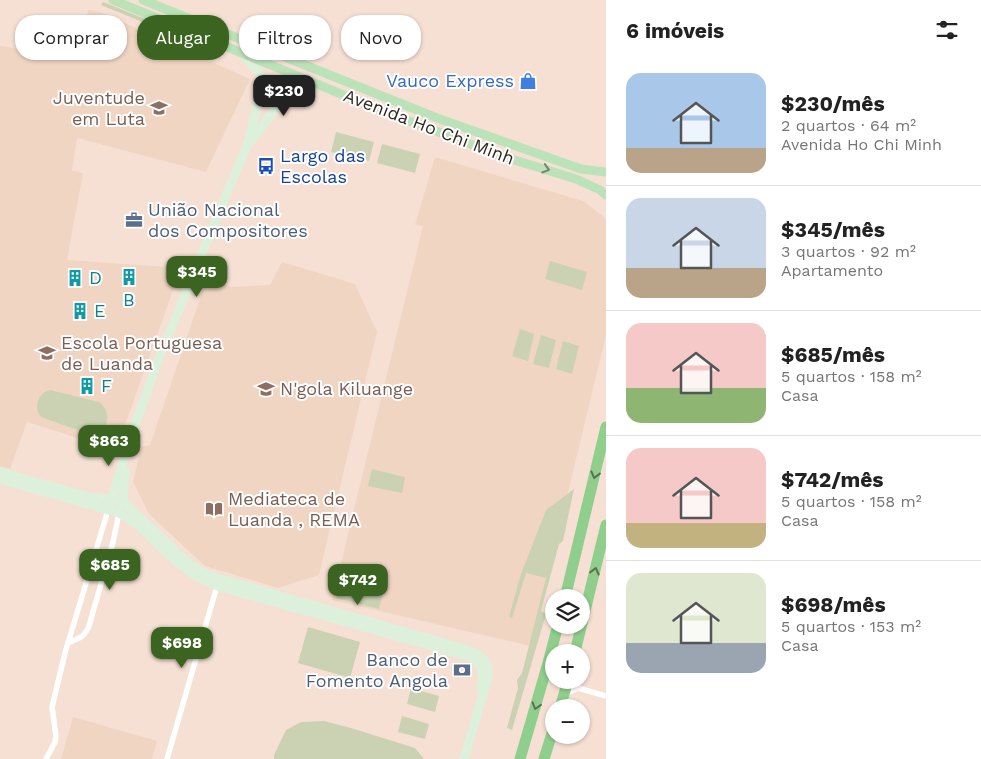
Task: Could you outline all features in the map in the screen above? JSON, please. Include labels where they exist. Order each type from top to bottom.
[{"type":"highway","points":[[566,589],[606,427]]},
{"type":"highway","points":[[577,644],[606,524]]},
{"type":"highway","points":[[520,759],[556,634]]},
{"type":"highway","points":[[563,699],[565,689]]},
{"type":"highway","points":[[544,759],[549,744]]},
{"type":"main road","name":"Avenida Ho Chi Minh","points":[[113,0],[239,51]]},
{"type":"main road","name":"Avenida Ho Chi Minh","points":[[143,0],[382,97],[454,124],[581,169],[606,172]]},
{"type":"main road","name":"Avenida Ho Chi Minh","points":[[261,60],[385,112],[468,144],[576,179],[600,190],[606,195]]},
{"type":"street","points":[[46,759],[55,742],[56,736],[52,707],[68,642],[129,442],[157,363],[247,146],[262,87],[259,72],[248,60]]},
{"type":"street","points":[[247,146],[286,94],[298,88],[320,85]]},
{"type":"street","points":[[68,642],[82,637],[89,626],[113,542],[122,502],[129,442]]},
{"type":"street","points":[[0,472],[89,497],[122,502],[196,569],[211,576],[468,650],[481,656],[488,667],[488,677],[464,759]]},
{"type":"street","points":[[124,478],[129,501],[138,516]]},
{"type":"street","points":[[0,479],[119,513],[138,525],[189,572],[218,586],[474,659],[480,667],[482,681],[460,759]]},
{"type":"street","points":[[167,759],[218,586]]},
{"type":"street","points":[[564,694],[576,689]]},
{"type":"street","points":[[582,689],[606,696]]},
{"type":"shaded area","points":[[88,10],[107,15],[87,15]]},
{"type":"shaded area","points":[[127,24],[137,29],[137,60],[207,60],[250,79],[206,172],[77,138],[72,171],[83,173],[67,260],[181,268],[116,450],[27,422],[10,469],[0,466],[0,46],[15,48],[15,60],[127,60]]},
{"type":"shaded area","points":[[435,157],[583,201],[606,220],[606,335],[531,646],[332,600],[423,226],[415,225]]},
{"type":"shaded area","name":"N'gola Kiluange","points":[[282,262],[355,284],[377,332],[319,575],[278,588],[205,566],[149,514],[133,482],[141,447],[150,445],[207,278],[231,287],[270,285]]},
{"type":"shaded area","points":[[73,717],[157,741],[152,759],[61,759]]},
{"type":"green space","points":[[103,2],[137,16],[137,20],[127,15],[101,5]]},
{"type":"green space","points":[[336,132],[374,142],[369,161],[331,152]]},
{"type":"green space","points":[[382,144],[420,154],[415,173],[377,163]]},
{"type":"green space","points":[[550,261],[587,272],[582,290],[545,279]]},
{"type":"green space","points":[[520,329],[534,334],[528,361],[512,356]]},
{"type":"green space","points":[[541,335],[556,340],[549,368],[533,364]]},
{"type":"green space","points":[[563,341],[579,346],[572,374],[556,369]]},
{"type":"green space","points":[[50,390],[99,402],[107,414],[104,428],[99,432],[87,432],[41,417],[37,409],[38,401],[42,394]]},
{"type":"green space","points":[[372,469],[405,477],[402,493],[368,486]]},
{"type":"green space","points":[[574,489],[563,541],[559,544],[547,589],[545,589],[541,611],[545,613],[545,617],[512,730],[507,728],[518,688],[517,680],[522,673],[546,578],[526,573],[512,618],[509,617],[521,574],[546,510]]},
{"type":"green space","points":[[342,575],[385,585],[379,609],[336,598]]},
{"type":"green space","points":[[308,627],[360,642],[350,678],[298,663]]},
{"type":"green space","points":[[411,688],[439,696],[435,712],[407,704]]},
{"type":"green space","points":[[402,716],[429,724],[425,739],[398,732]]},
{"type":"green space","points":[[324,721],[415,748],[424,759],[274,759],[274,755],[286,730],[301,722]]},
{"type":"place","name":"Vauco Express","points":[[528,81]]},
{"type":"place","name":"Juventude em Luta","points":[[159,108]]},
{"type":"place","name":"Largo das Escolas","points":[[266,166]]},
{"type":"place","name":"União Nacional dos Compositores","points":[[134,220]]},
{"type":"place","name":"B","points":[[129,277]]},
{"type":"place","name":"D","points":[[75,278]]},
{"type":"place","name":"E","points":[[80,311]]},
{"type":"place","name":"Escola Portuguesa de Luanda","points":[[47,353]]},
{"type":"place","name":"F","points":[[87,386]]},
{"type":"place","name":"N'gola Kiluange","points":[[266,389]]},
{"type":"place","name":"Mediateca de Luanda , REMA","points":[[214,509]]},
{"type":"place","name":"Banco de Fomento Angola","points":[[462,670]]}]
